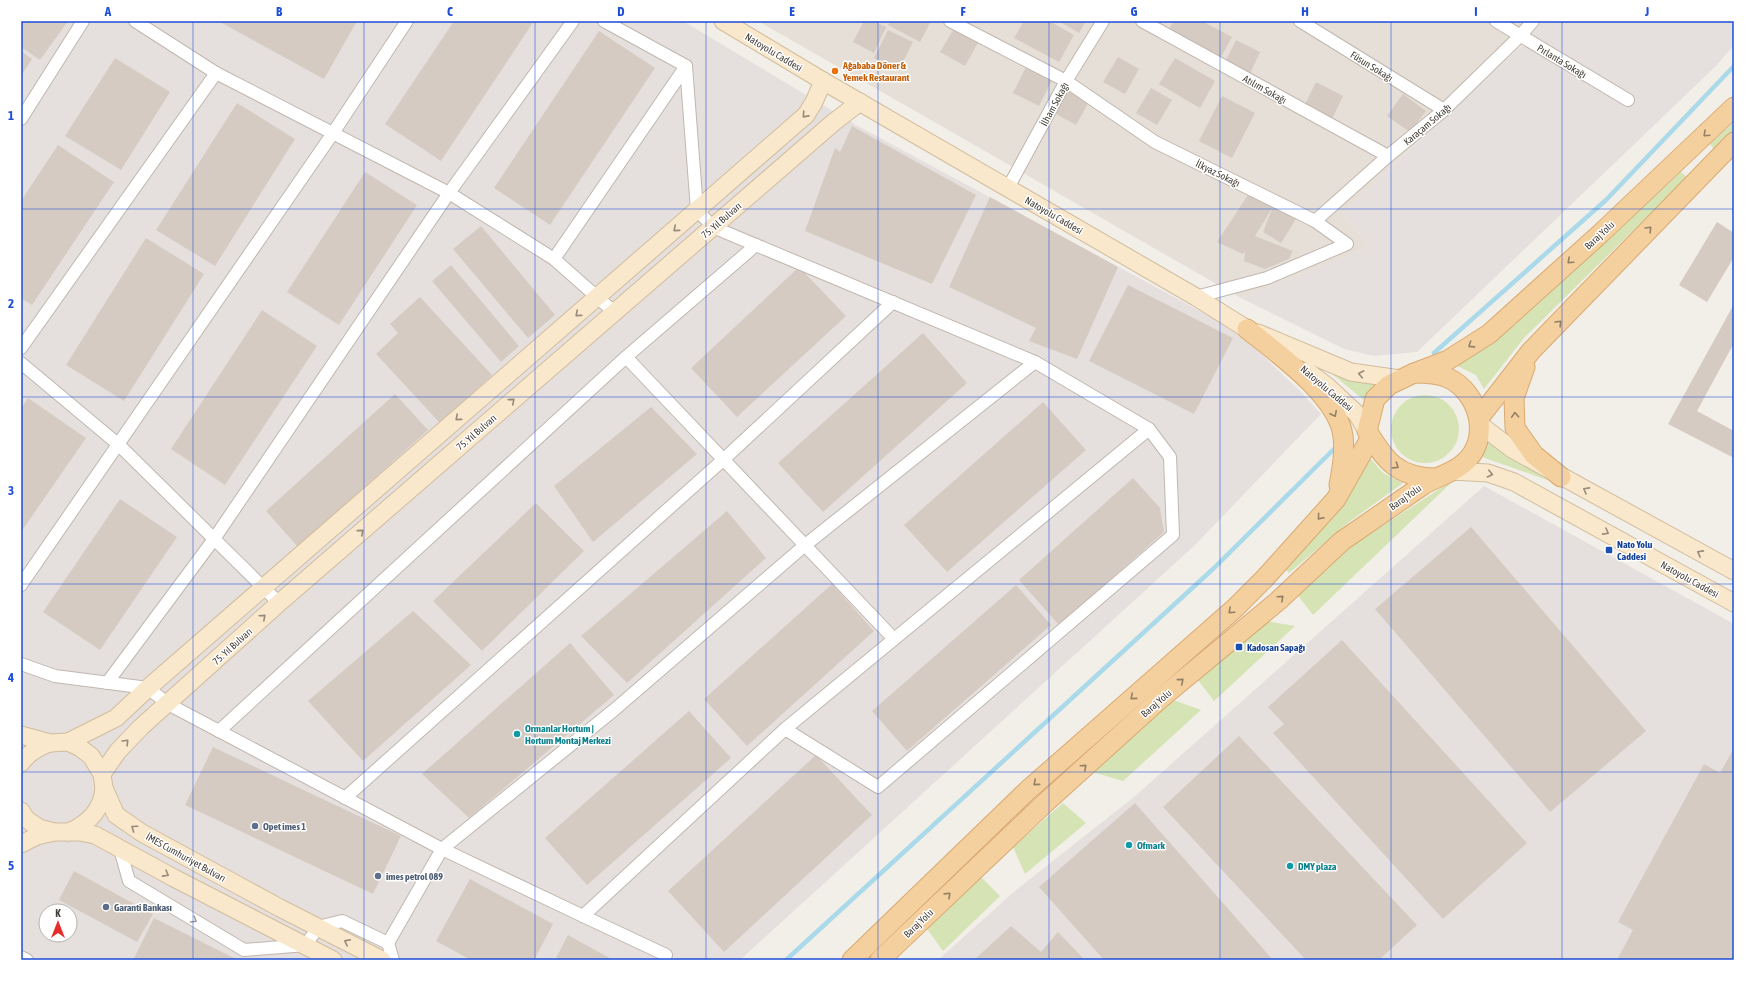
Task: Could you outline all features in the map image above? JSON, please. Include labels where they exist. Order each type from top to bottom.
[{"type":"main road","name":"Baraj Yolu","points":[[1407,376],[1448,360],[1489,334],[1600,234],[1734,107]]},
{"type":"main road","points":[[1479,421],[1531,351],[1734,142]]},
{"type":"main road","points":[[1247,329],[1300,372],[1335,411],[1343,436],[1343,464],[1336,499]]},
{"type":"main road","points":[[1531,351],[1514,398],[1515,428],[1534,455],[1561,477]]},
{"type":"main road","points":[[1430,373],[1447,378],[1463,389],[1474,405],[1479,421],[1480,435],[1475,450],[1464,463],[1443,474],[1419,477],[1398,468],[1384,457],[1369,434],[1375,399],[1389,385],[1407,376],[1430,373]]},
{"type":"main road","name":"Baraj Yolu","points":[[852,960],[1028,790],[1239,604],[1265,578],[1336,499],[1369,434]]},
{"type":"main road","name":"Baraj Yolu","points":[[880,960],[1045,803],[1160,699],[1278,601],[1342,541],[1443,474]]},
{"type":"street","points":[[21,119],[83,21]]},
{"type":"street","points":[[136,21],[216,72],[449,193],[554,259],[598,296],[614,312]]},
{"type":"street","points":[[107,682],[214,539],[449,193],[573,21]]},
{"type":"street","points":[[604,21],[686,66]]},
{"type":"street","name":"Natoyolu Caddesi","points":[[723,21],[822,81],[1196,297],[1247,329],[1298,363],[1327,386],[1357,414],[1369,434]]},
{"type":"street","name":"İlkyaz Sokağı","points":[[950,21],[1066,81],[1155,142],[1315,221],[1347,244],[1267,278],[1196,297]]},
{"type":"street","name":"İlham Sokağı","points":[[1008,188],[1066,81],[1103,21]]},
{"type":"street","name":"Atılım Sokağı","points":[[1142,21],[1388,156]]},
{"type":"street","name":"Füsun Sokağı","points":[[1300,21],[1444,110]]},
{"type":"street","name":"Pırlanta Sokağı","points":[[1496,21],[1628,100]]},
{"type":"street","points":[[1512,21],[1520,36]]},
{"type":"street","name":"Karaçam Sokağı","points":[[1315,221],[1388,156],[1444,110],[1520,36],[1533,21]]},
{"type":"street","points":[[21,585],[334,133],[403,22]]},
{"type":"street","points":[[554,259],[686,66]]},
{"type":"street","points":[[686,66],[697,210],[713,227],[1035,362],[1150,429],[1170,457],[1173,535],[878,787],[785,729]]},
{"type":"street","points":[[21,348],[216,72]]},
{"type":"street","points":[[21,762],[27,755],[38,747],[50,743],[68,742],[116,718],[148,688],[806,115],[814,102],[822,81]]},
{"type":"street","name":"75. Yıl Bulvarı","points":[[61,832],[79,827],[90,820],[98,809],[103,797],[103,781],[118,751],[140,727],[168,704],[278,603],[834,122],[860,102]]},
{"type":"street","points":[[219,730],[626,357],[756,245]]},
{"type":"street","points":[[345,798],[724,459],[893,302]]},
{"type":"street","points":[[1247,329],[1351,372],[1379,377],[1407,376]]},
{"type":"street","points":[[626,357],[894,640]]},
{"type":"street","points":[[393,960],[388,943],[442,849],[614,710],[804,546],[1035,362]]},
{"type":"street","points":[[21,363],[119,445],[278,603]]},
{"type":"street","points":[[1479,421],[1512,449],[1734,571]]},
{"type":"street","points":[[583,916],[785,729],[1150,429]]},
{"type":"street","name":"Natoyolu Caddesi","points":[[1443,474],[1488,473],[1514,482],[1734,603]]},
{"type":"street","points":[[21,664],[55,676],[148,688],[168,704],[442,849],[666,956]]},
{"type":"street","points":[[21,735],[50,743]]},
{"type":"street","name":"İMES Cumhuriyet Bulvarı","points":[[68,742],[79,747],[91,756],[103,781],[116,815],[142,833],[280,908],[382,960]]},
{"type":"street","points":[[21,811],[26,819],[39,828],[61,832]]},
{"type":"street","points":[[21,844],[37,836],[61,832],[80,832],[95,835],[174,878],[333,960]]},
{"type":"street","points":[[120,849],[129,881],[244,950],[306,945]]},
{"type":"street","points":[[306,945],[318,927],[342,921],[388,943]]},
{"type":"street","points":[[21,957],[26,960]]},
{"type":"shaded area","points":[[21,21],[683,21],[856,125],[1237,331],[1300,391],[1321,414],[1194,546],[740,960],[21,960]]},
{"type":"shaded area","points":[[758,21],[1526,21],[1533,34],[1342,213],[1369,247],[1241,298]]},
{"type":"shaded area","points":[[1526,21],[1734,21],[1734,45],[1717,65],[1417,352],[1374,356],[1344,349],[1241,298],[1369,247],[1342,213],[1533,35]]},
{"type":"shaded area","points":[[1484,486],[1734,624],[1734,960],[938,960],[1016,890],[1134,797]]},
{"type":"green space","points":[[1734,122],[1734,131],[1715,150],[1710,144]]},
{"type":"green space","points":[[1681,172],[1687,177],[1524,338],[1484,389],[1476,375],[1455,365],[1498,338]]},
{"type":"green space","points":[[1320,364],[1376,385],[1364,400]]},
{"type":"green space","points":[[1418,395],[1432,395],[1444,400],[1454,410],[1459,422],[1459,436],[1454,448],[1444,458],[1432,463],[1418,463],[1406,458],[1396,448],[1391,436],[1391,422],[1396,410],[1406,400]]},
{"type":"green space","points":[[1489,439],[1547,480],[1482,457]]},
{"type":"green space","points":[[1370,458],[1383,473],[1403,483],[1349,522],[1289,573],[1284,568],[1335,512]]},
{"type":"green space","points":[[1455,479],[1313,615],[1296,593],[1345,550]]},
{"type":"green space","points":[[1266,621],[1295,626],[1214,701],[1198,680]]},
{"type":"green space","points":[[1173,700],[1201,710],[1123,781],[1093,772]]},
{"type":"green space","points":[[1063,803],[1086,823],[1025,874],[1013,847]]},
{"type":"green space","points":[[981,877],[1000,896],[943,951],[925,926]]},
{"type":"building","points":[[21,21],[68,21],[40,60],[21,47]]},
{"type":"building","points":[[218,21],[357,21],[324,79]]},
{"type":"building","points":[[454,21],[534,21],[441,161],[385,124]]},
{"type":"building","points":[[864,21],[873,21],[886,27],[874,53],[853,42]]},
{"type":"building","points":[[891,21],[931,21],[920,42],[888,25]]},
{"type":"building","points":[[1024,21],[1049,21],[1074,35],[1059,62],[1014,38]]},
{"type":"building","points":[[1059,21],[1086,21],[1079,33]]},
{"type":"building","points":[[1174,21],[1202,21],[1232,37],[1221,57],[1169,29]]},
{"type":"building","points":[[955,27],[979,41],[965,66],[940,52]]},
{"type":"building","points":[[888,30],[913,42],[899,70],[874,58]]},
{"type":"building","points":[[599,31],[655,68],[550,225],[494,188]]},
{"type":"building","points":[[1236,40],[1260,52],[1249,76],[1224,64]]},
{"type":"building","points":[[21,51],[32,59],[21,76]]},
{"type":"building","points":[[1118,57],[1139,69],[1125,94],[1103,82]]},
{"type":"building","points":[[115,58],[170,92],[121,170],[65,136]]},
{"type":"building","points":[[1175,58],[1215,81],[1200,108],[1159,84]]},
{"type":"building","points":[[1026,67],[1052,80],[1039,106],[1013,93]]},
{"type":"building","points":[[1316,82],[1343,96],[1331,121],[1304,106]]},
{"type":"building","points":[[1069,88],[1090,100],[1076,125],[1054,113]]},
{"type":"building","points":[[1151,88],[1172,100],[1157,125],[1136,113]]},
{"type":"building","points":[[1403,94],[1426,111],[1410,132],[1387,116]]},
{"type":"building","points":[[1222,96],[1255,113],[1232,158],[1199,141]]},
{"type":"building","points":[[237,103],[295,139],[215,266],[156,230]]},
{"type":"building","points":[[852,126],[976,195],[932,284],[805,231],[835,148],[840,152]]},
{"type":"building","points":[[58,145],[114,182],[32,305],[21,298],[21,201]]},
{"type":"building","points":[[365,172],[417,205],[339,325],[287,292]]},
{"type":"building","points":[[1248,195],[1273,207],[1255,236],[1293,251],[1289,259],[1265,269],[1244,261],[1245,251],[1243,254],[1217,242]]},
{"type":"building","points":[[990,197],[1118,267],[1077,359],[1029,341],[1036,328],[949,287]]},
{"type":"building","points":[[1273,207],[1296,219],[1281,243],[1263,232]]},
{"type":"building","points":[[1717,222],[1734,233],[1734,257],[1707,302],[1679,285]]},
{"type":"building","points":[[481,226],[555,315],[528,338],[453,249]]},
{"type":"building","points":[[146,238],[204,274],[124,401],[66,365]]},
{"type":"building","points":[[451,265],[519,346],[501,362],[432,281]]},
{"type":"building","points":[[799,267],[846,316],[737,417],[691,368]]},
{"type":"building","points":[[1128,285],[1233,338],[1194,414],[1089,361]]},
{"type":"building","points":[[420,297],[492,375],[440,423],[376,354],[398,333],[390,324]]},
{"type":"building","points":[[1734,304],[1734,343],[1697,411],[1734,431],[1734,458],[1668,424]]},
{"type":"building","points":[[262,310],[317,346],[225,485],[171,449]]},
{"type":"building","points":[[923,333],[967,383],[823,512],[778,463]]},
{"type":"building","points":[[395,394],[428,430],[298,547],[266,511]]},
{"type":"building","points":[[28,398],[86,438],[21,532],[21,409]]},
{"type":"building","points":[[1043,402],[1086,450],[947,572],[904,525]]},
{"type":"building","points":[[651,407],[697,454],[593,542],[554,486]]},
{"type":"building","points":[[1133,478],[1160,508],[1164,532],[1059,625],[1019,580]]},
{"type":"building","points":[[120,499],[177,537],[100,650],[43,612]]},
{"type":"building","points":[[536,503],[584,551],[482,651],[433,601]]},
{"type":"building","points":[[727,511],[766,558],[627,683],[581,636]]},
{"type":"building","points":[[1471,527],[1646,731],[1550,812],[1375,609]]},
{"type":"building","points":[[832,584],[874,631],[747,746],[704,699]]},
{"type":"building","points":[[1016,585],[1051,625],[907,751],[872,711]]},
{"type":"building","points":[[413,611],[471,665],[363,761],[308,701]]},
{"type":"building","points":[[1342,640],[1527,843],[1443,919],[1273,733],[1284,724],[1268,707]]},
{"type":"building","name":"Ormanlar Hortum | Hortum Montaj Merkezi","points":[[570,643],[614,695],[469,818],[422,774]]},
{"type":"building","points":[[689,711],[731,758],[587,885],[545,838]]},
{"type":"building","name":"DMY plaza","points":[[1239,736],[1417,925],[1379,960],[1306,960],[1163,807]]},
{"type":"building","points":[[213,747],[401,836],[373,894],[185,805]]},
{"type":"building","points":[[1734,748],[1734,960],[1617,960],[1633,930],[1618,922],[1704,764],[1720,773]]},
{"type":"building","points":[[816,755],[872,815],[724,952],[668,891]]},
{"type":"building","name":"Ofmark","points":[[1135,803],[1273,960],[1104,960],[1039,887]]},
{"type":"building","name":"Garanti Bankası","points":[[74,871],[153,914],[137,942],[78,910],[78,903],[65,903],[59,900]]},
{"type":"building","points":[[470,879],[553,924],[534,960],[471,960],[436,941]]},
{"type":"building","points":[[154,918],[238,960],[133,960]]},
{"type":"building","points":[[1011,926],[1041,952],[1058,932],[1085,960],[974,960]]},
{"type":"building","points":[[568,935],[613,960],[555,960]]},
{"type":"waterway","points":[[1434,353],[1606,200],[1734,66]]},
{"type":"waterway","points":[[786,960],[1213,569],[1335,448]]},
{"type":"place","name":"Ağababa Döner & Yemek Restaurant","points":[[835,71]]},
{"type":"place","name":"Nato Yolu Caddesi","points":[[1609,550]]},
{"type":"place","name":"Kadosan Sapağı","points":[[1239,647]]},
{"type":"place","name":"Ormanlar Hortum | Hortum Montaj Merkezi","points":[[517,734]]},
{"type":"place","name":"Opet imes 1","points":[[255,826]]},
{"type":"place","name":"Ofmark","points":[[1129,845]]},
{"type":"place","name":"DMY plaza","points":[[1290,866]]},
{"type":"place","name":"imes petrol 089","points":[[378,876]]},
{"type":"place","name":"Garanti Bankası","points":[[106,907]]}]
